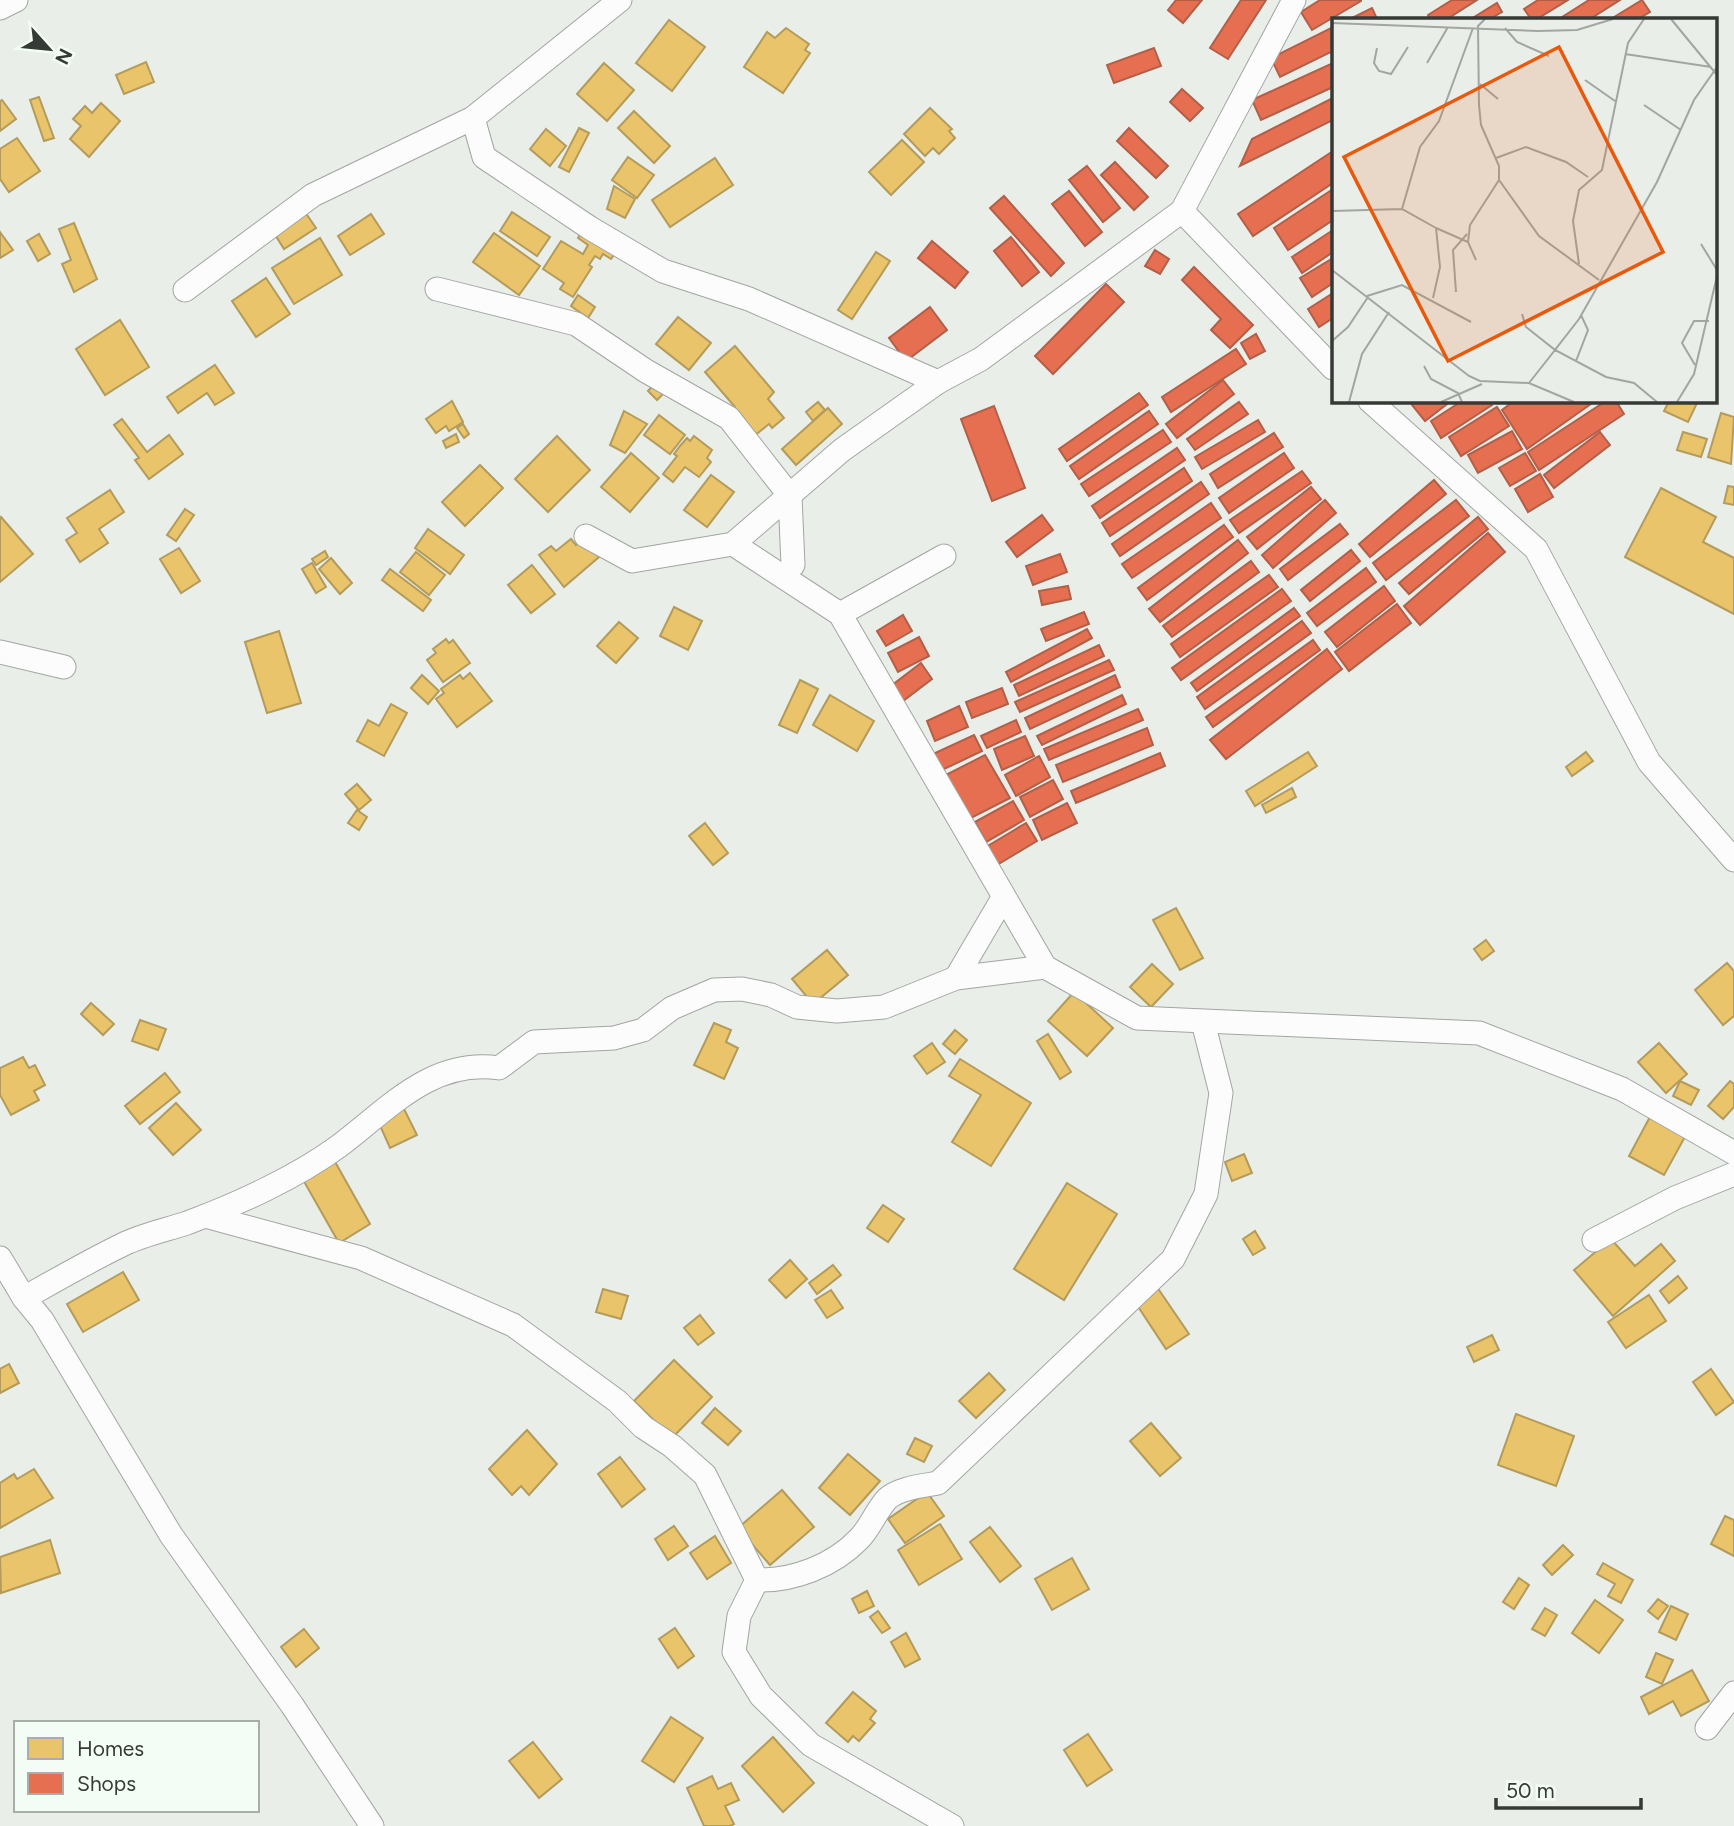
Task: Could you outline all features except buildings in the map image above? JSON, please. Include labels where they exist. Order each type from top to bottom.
[{"type":"street","points":[[0,8],[16,0]]},
{"type":"street","points":[[186,290],[313,195],[473,118],[620,0]]},
{"type":"street","points":[[586,536],[632,561],[733,544],[842,450],[938,382],[981,359],[1182,211],[1294,0]]},
{"type":"street","points":[[473,118],[484,157],[590,228],[663,271],[749,299],[938,382]]},
{"type":"street","points":[[1182,211],[1332,367]]},
{"type":"street","points":[[437,289],[576,324],[646,371],[729,418],[790,496],[793,565]]},
{"type":"street","points":[[1371,402],[1536,549],[1648,762],[1734,860]]},
{"type":"street","points":[[733,544],[840,614],[1045,967],[1137,1018],[1479,1033],[1622,1089],[1734,1153]]},
{"type":"street","points":[[840,614],[944,556]]},
{"type":"street","points":[[0,652],[64,667]]},
{"type":"street","points":[[956,978],[1003,898]]},
{"type":"street","points":[[24,1298],[124,1244],[205,1216],[299,1171],[338,1146],[389,1104],[426,1079],[479,1065],[499,1068],[534,1042],[614,1038],[643,1030],[672,1008],[714,990],[742,989],[771,995],[797,1007],[837,1011],[884,1007],[956,978],[1045,967]]},
{"type":"street","points":[[757,1580],[783,1581],[815,1569],[859,1540],[888,1498],[906,1490],[938,1483],[1173,1259],[1206,1194],[1221,1093],[1203,1022]]},
{"type":"street","points":[[1594,1240],[1675,1198],[1734,1174]]},
{"type":"street","points":[[205,1216],[361,1258],[513,1325],[617,1401],[643,1427],[672,1446],[705,1475],[757,1580]]},
{"type":"street","points":[[0,1258],[24,1298],[42,1320],[171,1535],[285,1695],[372,1826]]},
{"type":"street","points":[[757,1580],[739,1616],[734,1652],[761,1696],[811,1745],[952,1826]]},
{"type":"street","points":[[1707,1728],[1734,1693]]}]
